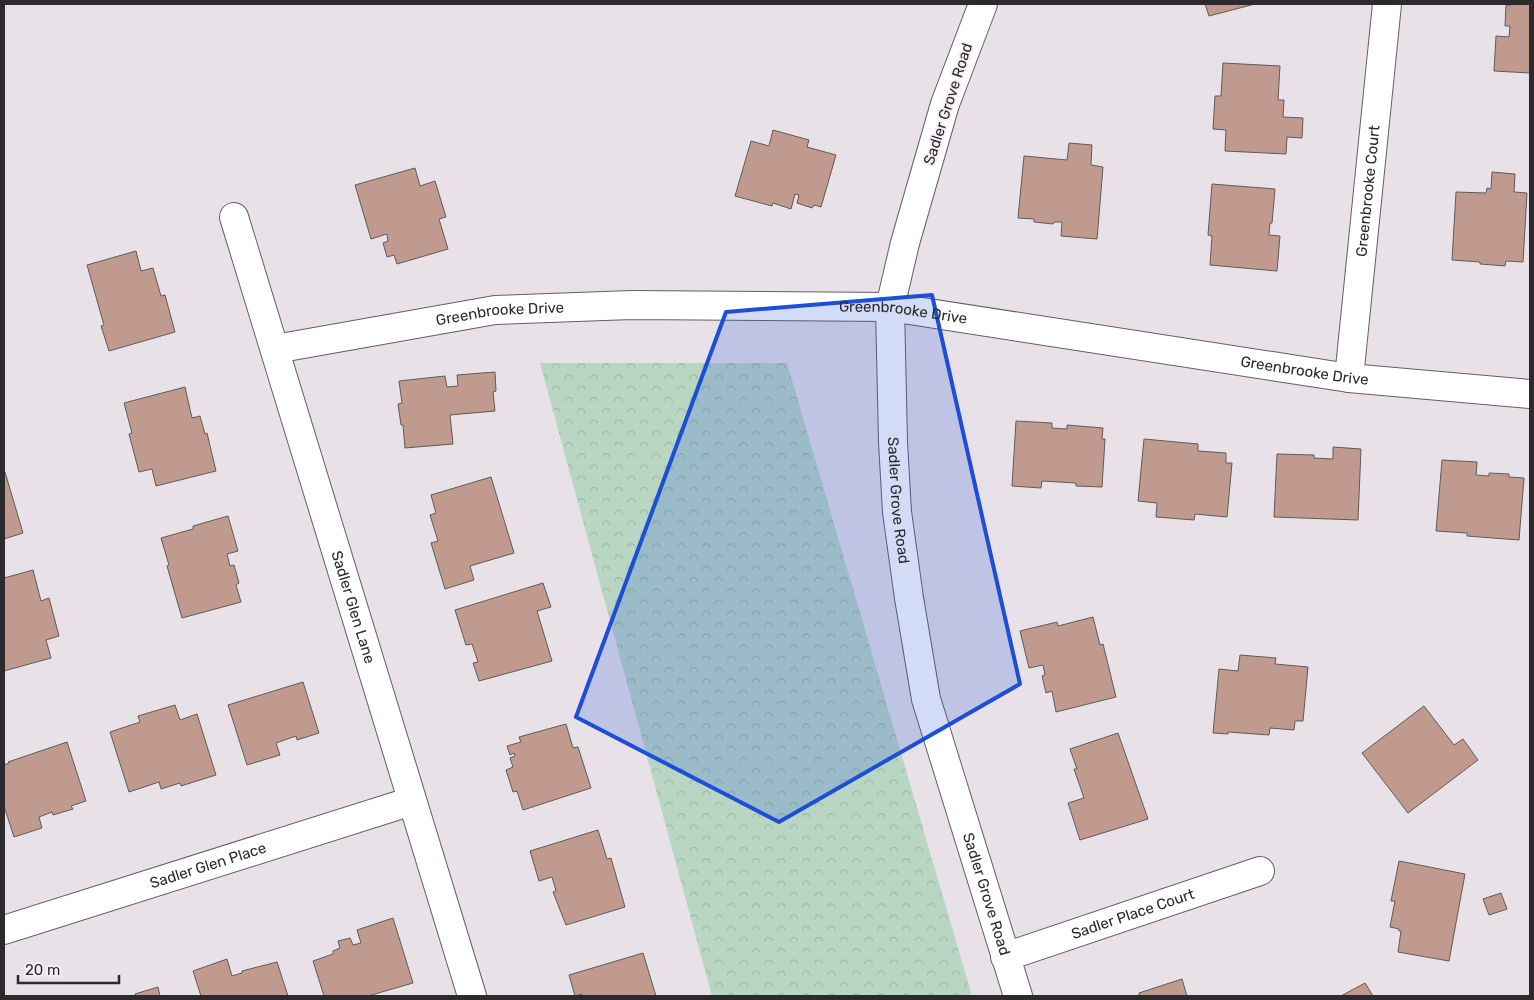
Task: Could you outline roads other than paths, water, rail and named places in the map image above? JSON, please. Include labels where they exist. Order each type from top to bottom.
[{"type":"street","name":"Sadler Grove Road","points":[[983,4],[946,104],[905,243],[890,307],[897,512],[924,690],[1018,996]]},
{"type":"street","name":"Greenbrooke Court","points":[[1349,378],[1387,4]]},
{"type":"street","name":"Sadler Glen Lane","points":[[234,217],[472,996]]},
{"type":"street","name":"Greenbrooke Drive","points":[[275,349],[495,310],[632,305],[890,307],[1349,378],[1530,394]]},
{"type":"street","name":"Sadler Glen Place","points":[[4,930],[412,801]]},
{"type":"street","name":"Sadler Place Court","points":[[1006,957],[1260,871]]}]
